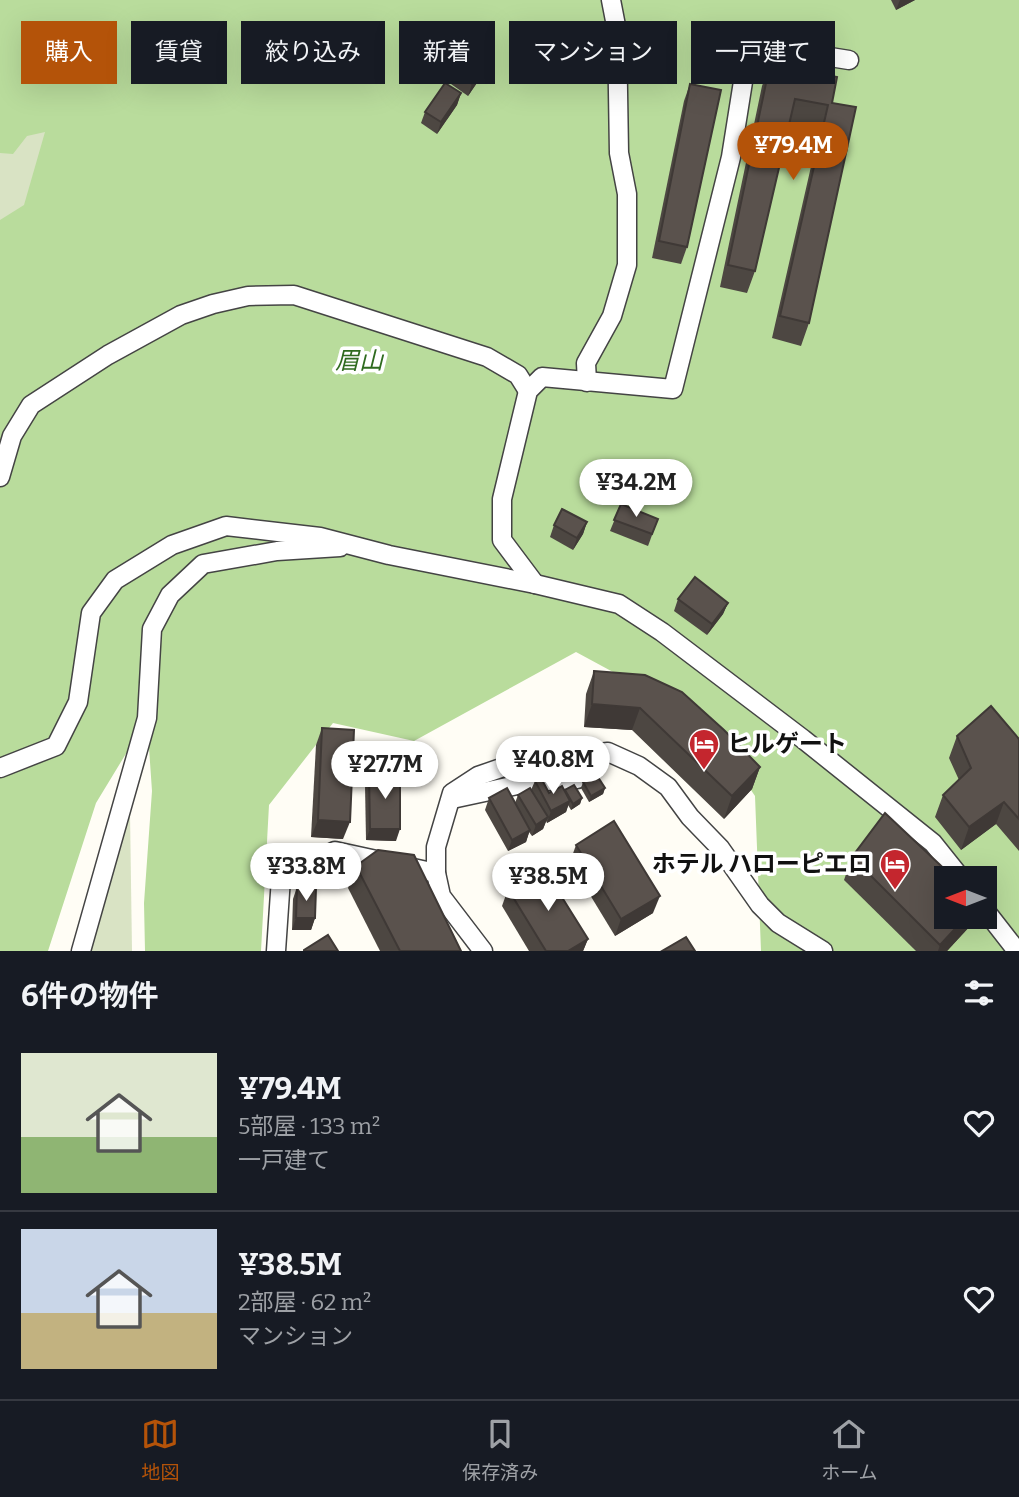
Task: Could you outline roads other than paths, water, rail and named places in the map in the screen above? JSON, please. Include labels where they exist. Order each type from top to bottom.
[{"type":"street","points":[[587,382],[586,363],[612,316],[626,265],[627,194],[619,153],[617,31],[611,0]]},
{"type":"street","points":[[536,584],[502,540],[502,499],[528,391],[542,377],[673,388],[731,157],[749,44],[849,60]]},
{"type":"street","points":[[0,477],[12,436],[31,405],[108,355],[181,316],[213,304],[248,296],[294,295],[487,357],[518,376],[528,391]]},
{"type":"street","points":[[0,768],[56,746],[78,702],[91,613],[114,580],[172,545],[226,527],[320,537],[425,563],[536,584],[619,604],[662,632],[803,739],[933,843],[951,866]]},
{"type":"street","points":[[81,951],[148,718],[152,629],[170,596],[203,564],[277,551],[354,546]]},
{"type":"street","points":[[484,951],[441,896],[436,873],[436,847],[452,793],[478,776],[554,752],[582,755],[608,752],[639,766],[668,787],[690,817],[720,848],[760,905],[778,923],[823,951]]},
{"type":"street","points":[[450,799],[531,782],[577,779]]},
{"type":"street","points":[[276,951],[281,878],[335,851],[436,873]]},
{"type":"street","points":[[998,927],[1017,951]]},
{"type":"place","name":"ヒルゲート","points":[[704,771]]},
{"type":"place","name":"ホテル ハローピエロ","points":[[895,891]]},
{"type":"park label","name":"眉山","points":[[359,361]]}]
